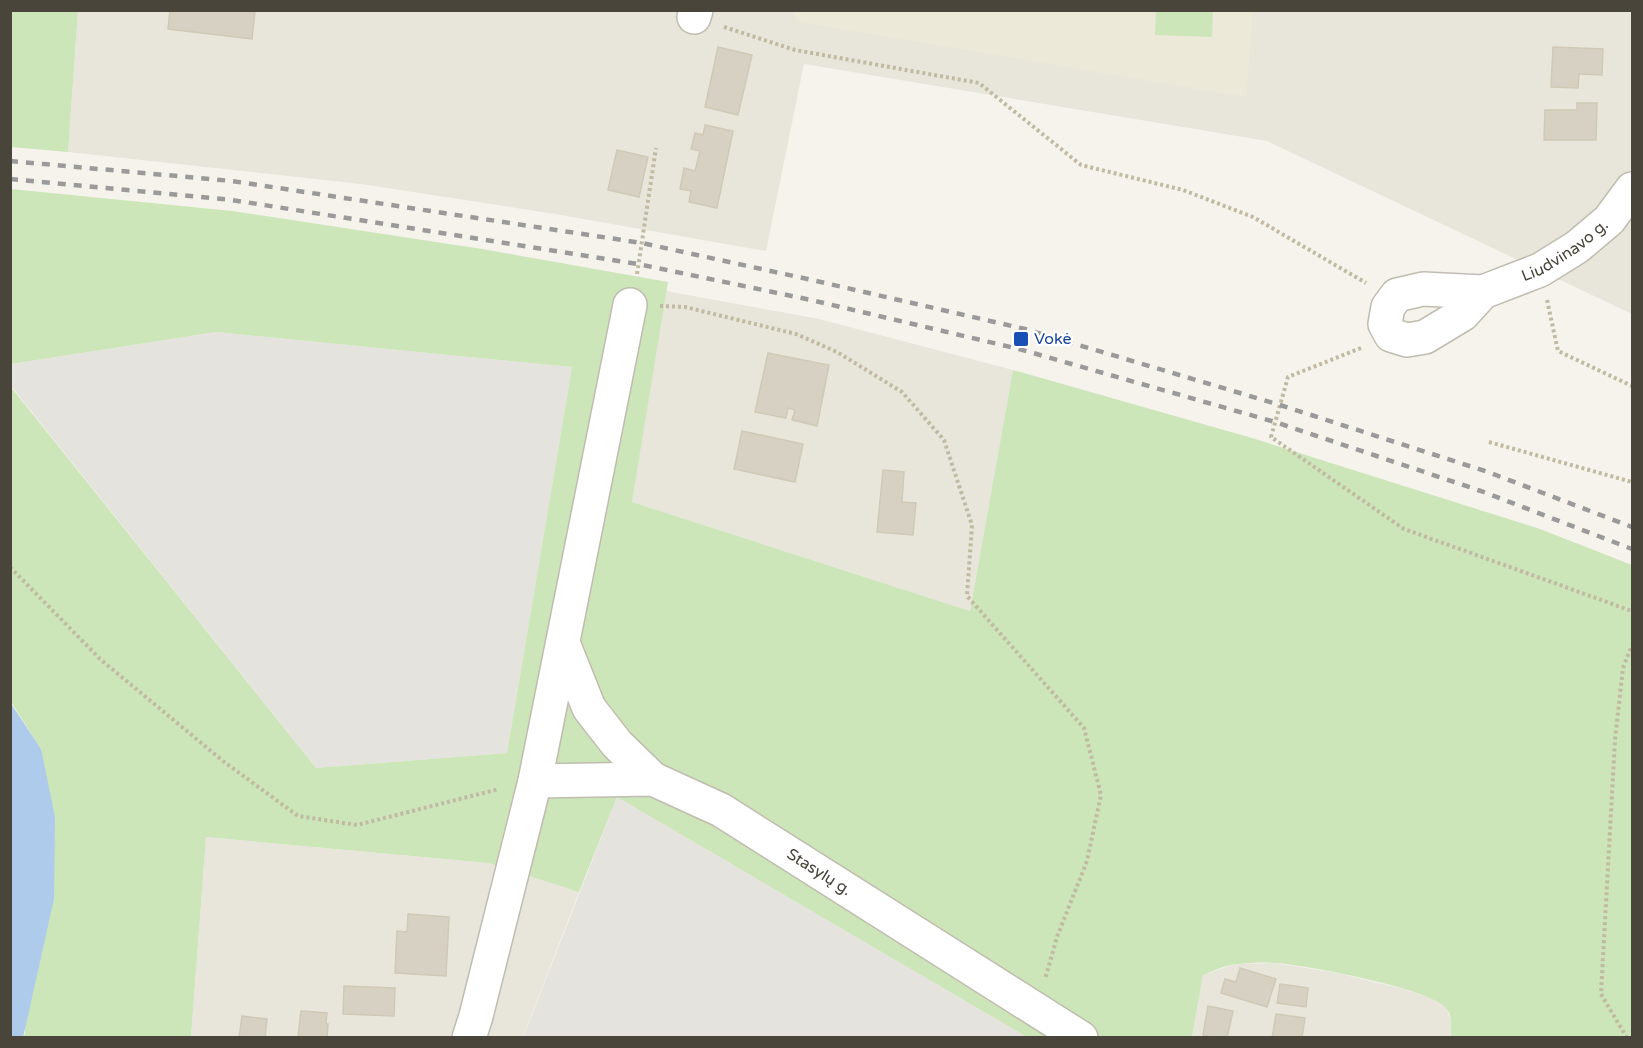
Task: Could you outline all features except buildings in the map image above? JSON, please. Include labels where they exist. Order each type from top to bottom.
[{"type":"street","name":"Liudvinavo g.","points":[[1397,295],[1423,289],[1482,292],[1540,270],[1576,247],[1609,220],[1632,189]]},
{"type":"street","name":"Liudvinavo g.","points":[[1392,336],[1407,340],[1425,337],[1463,314],[1482,292]]},
{"type":"street","points":[[1392,336],[1385,324],[1388,307],[1397,295]]},
{"type":"street","points":[[469,1038],[535,781],[630,305]]},
{"type":"street","points":[[563,643],[589,708],[617,744],[653,779]]},
{"type":"street","name":"Stasylų g.","points":[[535,781],[653,779],[721,810],[1081,1038]]},
{"type":"path","points":[[695,14],[795,50],[978,83],[1081,165],[1183,190],[1253,217],[1364,282],[1397,295]]},
{"type":"path","points":[[656,148],[636,281],[630,305],[685,307],[796,334],[837,352],[902,392],[944,440],[972,525],[967,596],[1084,728],[1101,795],[1087,861],[1057,938],[1036,1008]]},
{"type":"path","points":[[1540,270],[1558,351],[1632,386]]},
{"type":"path","points":[[1392,336],[1288,378],[1271,437],[1404,529],[1632,611]]},
{"type":"path","points":[[1489,442],[1632,482]]},
{"type":"path","points":[[10,567],[100,659],[223,761],[298,816],[357,825],[535,781]]},
{"type":"path","points":[[1628,1038],[1601,994],[1615,740],[1623,668],[1632,645]]},
{"type":"shaded area","points":[[78,11],[1632,11],[1632,314],[1267,141],[804,64],[766,251],[555,214],[361,184],[68,152]]},
{"type":"shaded area","points":[[792,11],[1253,11],[1246,97],[798,22]]},
{"type":"shaded area","points":[[666,291],[819,319],[1013,370],[970,611],[632,502]]},
{"type":"shaded area","points":[[216,332],[572,367],[507,753],[316,768],[11,386],[11,364]]},
{"type":"shaded area","points":[[617,797],[1027,1037],[523,1038]]},
{"type":"shaded area","points":[[206,837],[488,863],[579,892],[523,1037],[191,1038]]},
{"type":"shaded area","points":[[1275,963],[1337,973],[1403,989],[1433,999],[1446,1007],[1451,1021],[1451,1037],[1192,1038],[1203,975],[1235,964]]},
{"type":"green space","points":[[10,11],[78,11],[68,152],[11,147]]},
{"type":"green space","points":[[1156,11],[1213,11],[1212,37],[1155,35]]},
{"type":"green space","points":[[11,189],[232,211],[482,249],[668,282],[632,502],[970,611],[1013,370],[1252,438],[1540,529],[1632,565],[1632,1037],[1451,1037],[1451,1021],[1445,1007],[1415,992],[1312,968],[1247,963],[1229,965],[1203,975],[1192,1037],[1027,1037],[617,797],[579,892],[488,863],[206,837],[191,1037],[23,1037],[41,749],[11,702],[10,386],[316,768],[507,753],[572,367],[216,332],[11,364]]},
{"type":"water","points":[[10,702],[41,749],[55,817],[54,899],[23,1038],[10,1037]]},
{"type":"railway","points":[[10,161],[232,181],[642,243],[812,280],[1025,329],[1280,405],[1488,472],[1632,527]]},
{"type":"railway","points":[[10,179],[232,200],[638,264],[811,300],[1019,349],[1275,422],[1481,491],[1632,549]]},
{"type":"place","name":"Vokė","points":[[1021,339]]}]
